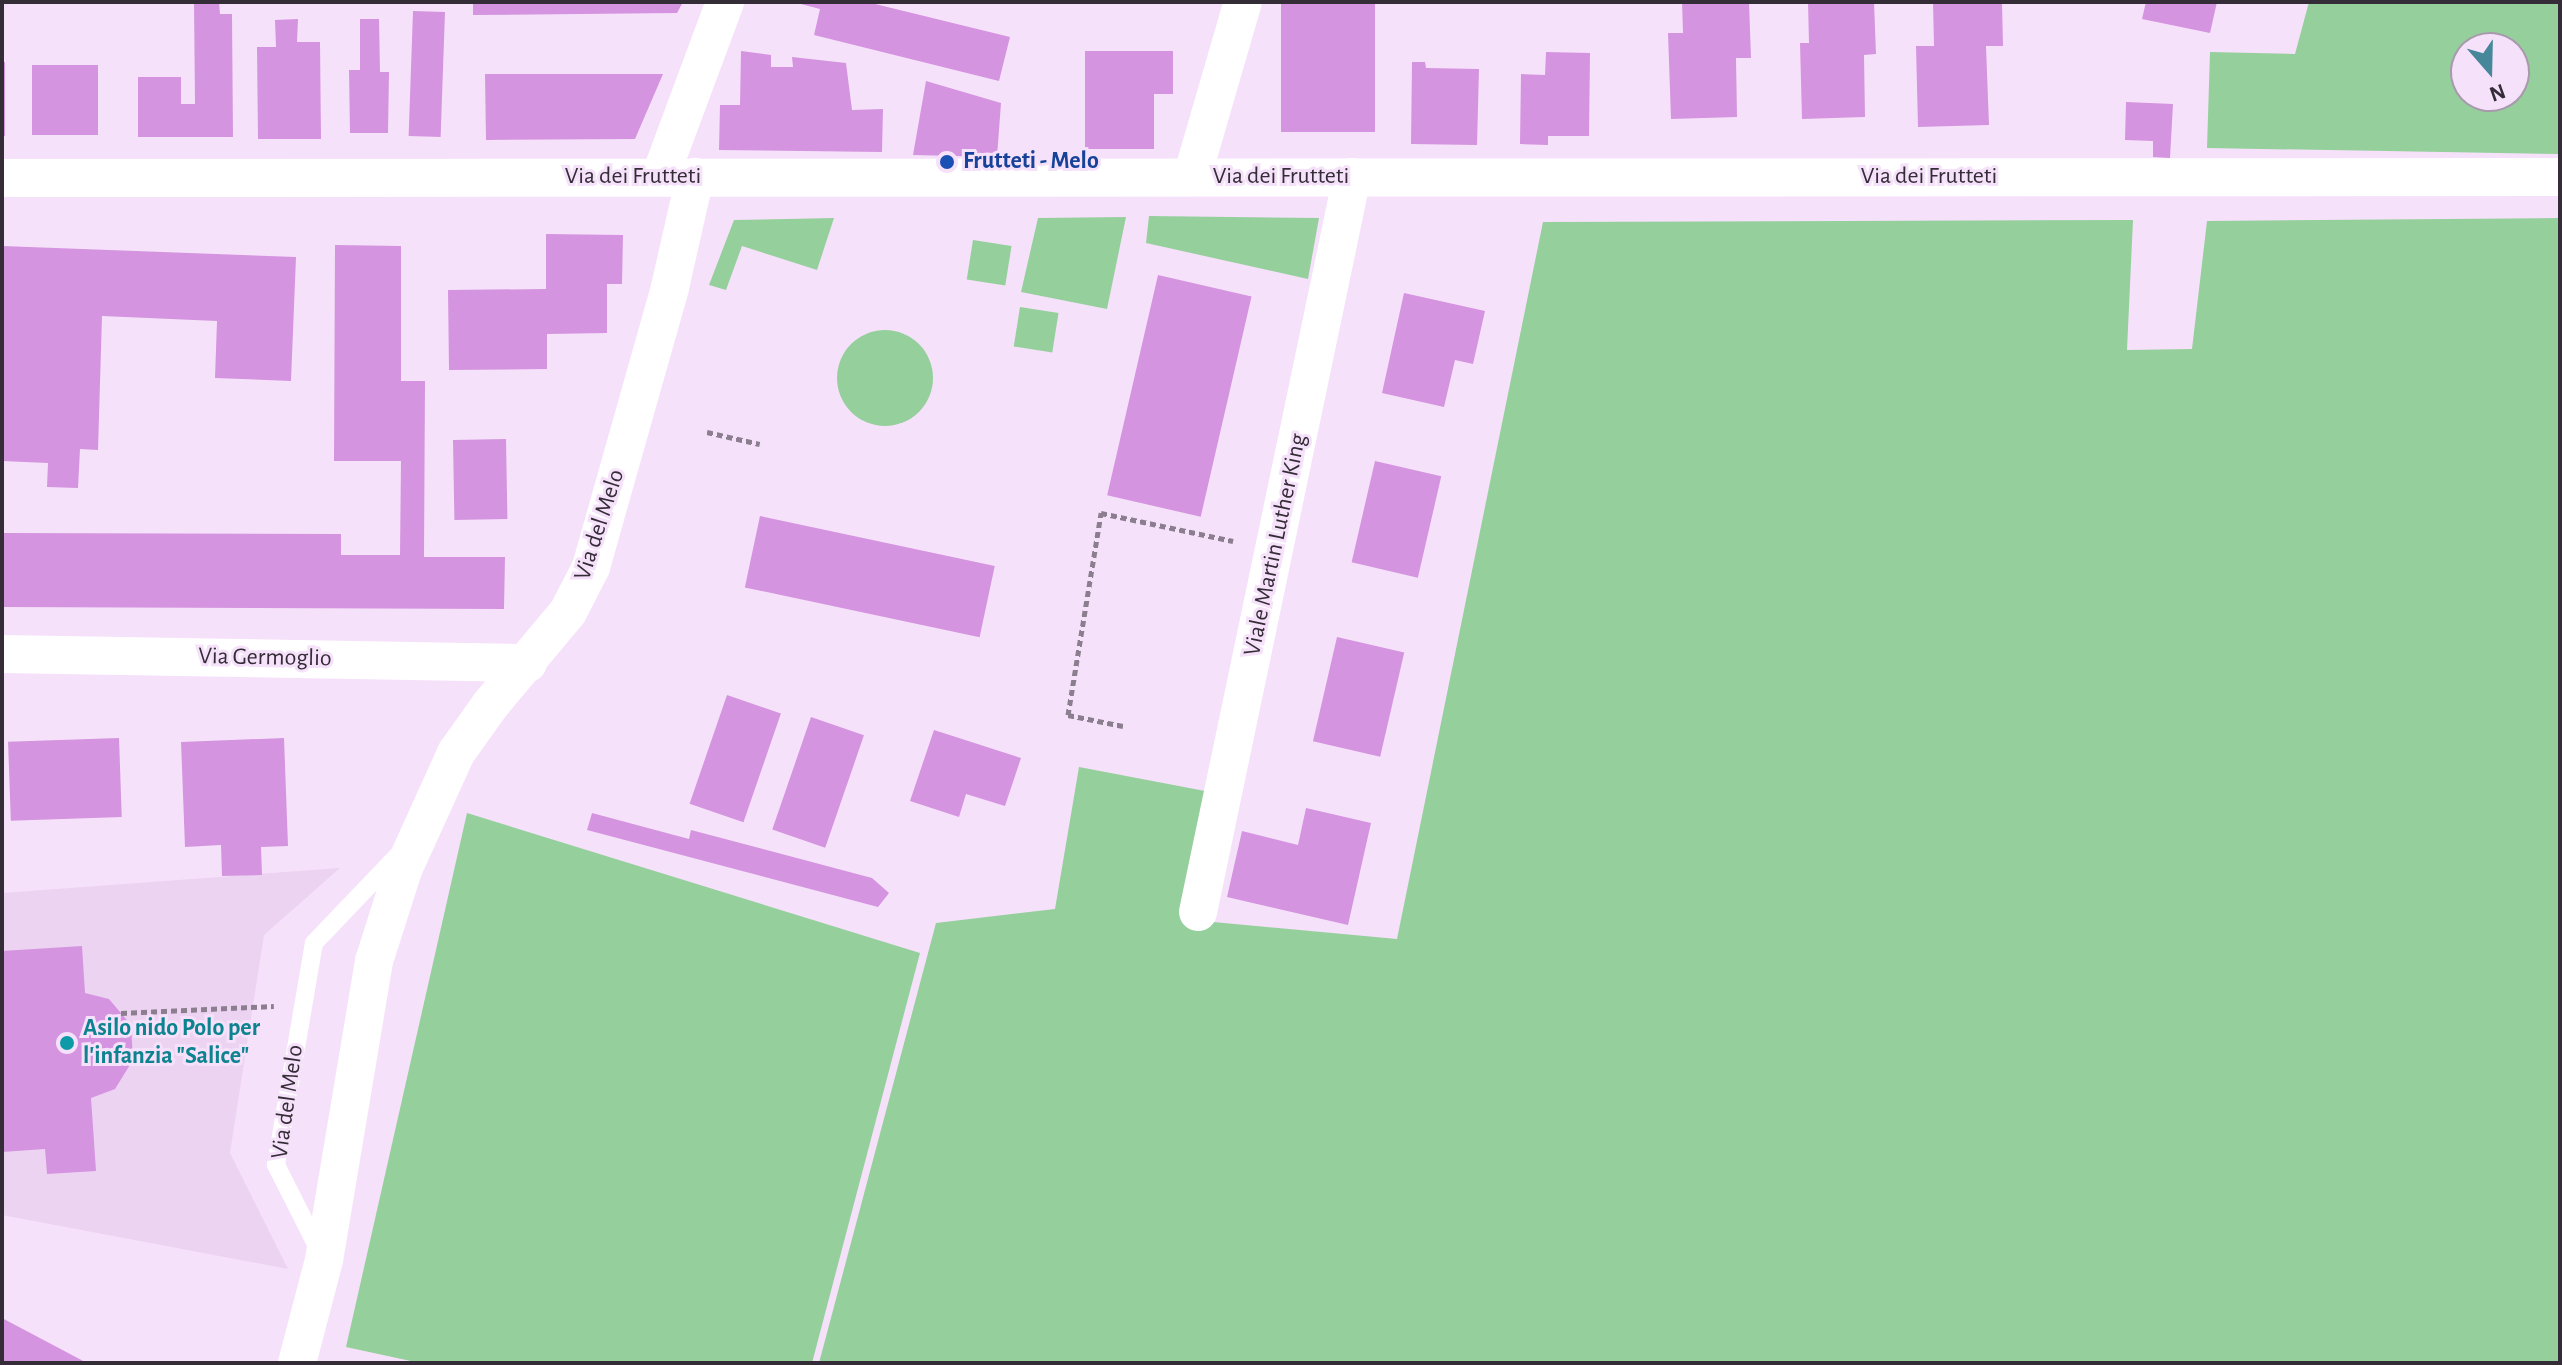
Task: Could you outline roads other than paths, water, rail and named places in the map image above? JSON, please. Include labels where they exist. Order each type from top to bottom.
[{"type":"street","name":"Via del Melo","points":[[297,1363],[324,1260],[374,961],[419,833],[456,753],[491,704],[568,612],[591,567],[670,287],[678,177],[725,2]]},
{"type":"street","points":[[1192,177],[1243,2]]},
{"type":"street","name":"Viale Martin Luther King","points":[[1198,912],[1352,177]]},
{"type":"street","name":"Via dei Frutteti","points":[[2,178],[2560,177]]},
{"type":"street","name":"Via Germoglio","points":[[2,654],[528,663]]},
{"type":"lane","name":"Via del Melo","points":[[324,1260],[276,1165],[314,943],[419,833]]},
{"type":"place","name":"Frutteti - Melo","points":[[947,162]]},
{"type":"place","name":"Asilo nido Polo per l'infanzia \"Salice\"","points":[[67,1043]]}]
